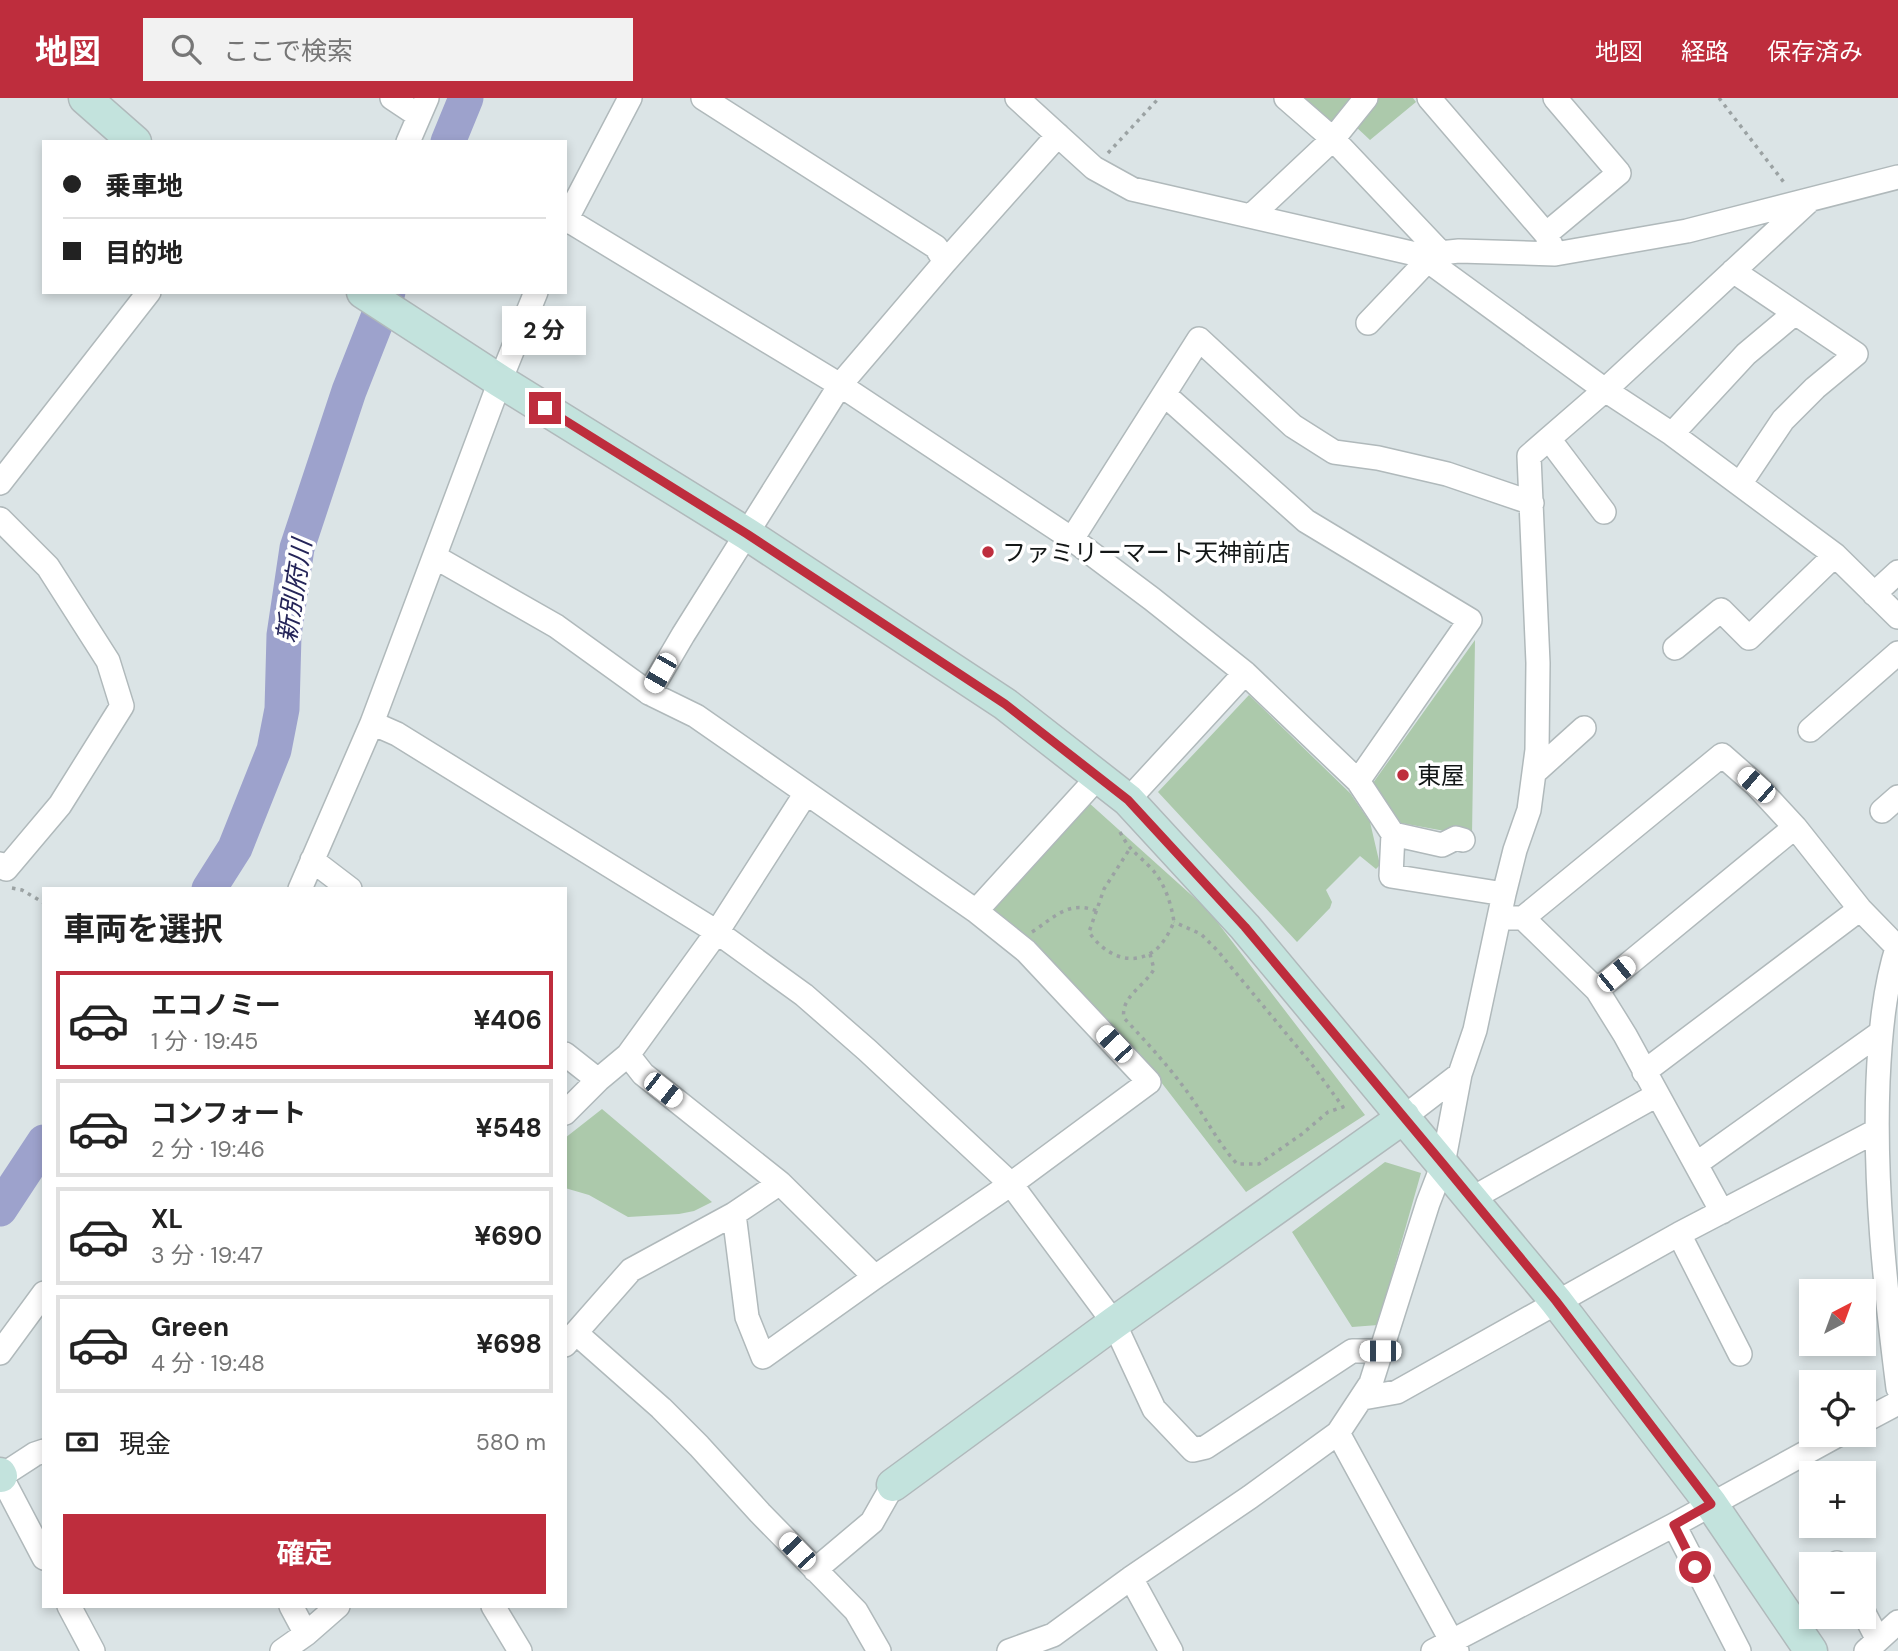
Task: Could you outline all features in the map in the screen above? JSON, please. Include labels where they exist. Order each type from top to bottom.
[{"type":"street","points":[[85,98],[133,140]]},
{"type":"street","points":[[392,98],[423,107],[409,140]]},
{"type":"street","points":[[567,218],[630,98]]},
{"type":"street","points":[[703,98],[936,247],[945,262]]},
{"type":"street","points":[[1017,98],[1094,168],[1132,189],[1429,256],[1687,231],[1898,177]]},
{"type":"street","points":[[1286,98],[1333,139],[1429,256],[1605,390],[1672,434],[1835,555],[1898,617]]},
{"type":"street","points":[[1252,215],[1333,139],[1366,98]]},
{"type":"street","points":[[1429,98],[1551,244]]},
{"type":"street","points":[[1551,244],[1619,173],[1555,98]]},
{"type":"street","points":[[649,693],[682,635],[840,385],[1058,135]]},
{"type":"street","points":[[1722,1212],[1625,1035],[1597,990],[1512,918],[1504,894],[1529,810],[1537,750],[1538,663],[1529,456],[1605,390],[1805,202]]},
{"type":"street","points":[[567,221],[840,385],[1072,539],[1245,674],[1358,781],[1393,834],[1391,876],[1504,894]]},
{"type":"street","points":[[1367,323],[1429,256]]},
{"type":"street","points":[[1733,271],[1856,354],[1815,388],[1783,420],[1740,484]]},
{"type":"street","points":[[0,483],[147,294]]},
{"type":"street","points":[[366,294],[500,381],[747,534],[1005,704],[1098,776],[1124,815],[1245,927],[1556,1301],[1711,1504],[1811,1651]]},
{"type":"street","points":[[301,887],[372,723],[535,294]]},
{"type":"street","points":[[1672,434],[1746,354],[1795,313]]},
{"type":"street","points":[[1072,539],[1199,340],[1293,426],[1334,452],[1378,458],[1447,474],[1532,503]]},
{"type":"street","points":[[1165,395],[1306,521],[1470,620],[1358,781]]},
{"type":"street","points":[[1549,439],[1604,512]]},
{"type":"street","points":[[0,519],[48,567],[108,661],[122,706],[60,805],[2,875]]},
{"type":"street","points":[[1675,648],[1721,610],[1749,638],[1835,555]]},
{"type":"street","points":[[435,557],[556,626],[649,693],[696,716],[976,911],[1026,951],[1149,1082],[1012,1185],[875,1277],[763,1357],[747,1317],[734,1214]]},
{"type":"street","points":[[1874,594],[1898,572]]},
{"type":"street","points":[[1810,730],[1898,653]]},
{"type":"street","points":[[1124,815],[1245,674]]},
{"type":"street","points":[[372,723],[397,734],[717,932],[804,995],[867,1050],[1012,1185],[1114,1323],[1154,1409],[1193,1450],[1206,1447],[1352,1351],[1380,1351]]},
{"type":"street","points":[[1534,773],[1584,728]]},
{"type":"street","points":[[1009,1651],[1053,1635],[1338,1433],[1371,1383],[1443,1164],[1460,1074],[1512,918],[1722,755],[1756,785],[1795,827],[1860,909],[1897,946],[1894,979],[1880,1033],[1876,1131],[1880,1233],[1898,1388]]},
{"type":"street","points":[[976,911],[1098,776]]},
{"type":"street","points":[[567,1111],[628,1055],[717,932],[806,793]]},
{"type":"street","points":[[1597,990],[1795,827]]},
{"type":"street","points":[[1393,834],[1442,845],[1456,838],[1463,840]]},
{"type":"street","points":[[312,860],[347,887]]},
{"type":"street","points":[[1644,1072],[1860,909]]},
{"type":"street","points":[[1696,1164],[1880,1033]]},
{"type":"street","points":[[628,1055],[643,1074],[780,1183],[875,1277]]},
{"type":"street","points":[[567,1056],[598,1080]]},
{"type":"street","points":[[815,1570],[872,1522],[893,1485],[1460,1074]]},
{"type":"street","points":[[1471,1199],[1657,1096]]},
{"type":"street","points":[[1363,1398],[1397,1392],[1556,1301],[1876,1131]]},
{"type":"street","points":[[780,1183],[734,1214],[631,1270],[570,1339],[671,1417],[856,1611],[878,1651]]},
{"type":"street","points":[[1679,1234],[1740,1354]]},
{"type":"street","points":[[0,1353],[42,1296]]},
{"type":"street","points":[[1876,1415],[1898,1403]]},
{"type":"street","points":[[1338,1433],[1447,1648],[1816,1447]]},
{"type":"street","points":[[42,1452],[35,1454],[2,1483],[42,1554]]},
{"type":"street","points":[[1674,1525],[1739,1651]]},
{"type":"street","points":[[1131,1578],[1171,1651]]},
{"type":"street","points":[[70,1608],[93,1651]]},
{"type":"street","points":[[292,1608],[306,1634]]},
{"type":"street","points":[[282,1651],[336,1608]]},
{"type":"street","points":[[494,1608],[520,1651]]},
{"type":"street","points":[[1872,1645],[1898,1622]]},
{"type":"path","points":[[1094,168],[1159,98]]},
{"type":"path","points":[[1719,98],[1805,202]]},
{"type":"path","points":[[1124,815],[1129,850],[1149,867],[1164,887],[1174,922],[1167,936],[1150,954],[1128,959],[1097,945],[1089,932],[1109,880],[1129,850]]},
{"type":"path","points":[[2,875],[42,902]]},
{"type":"path","points":[[1030,933],[1066,910],[1078,906],[1097,911]]},
{"type":"path","points":[[1150,954],[1154,968],[1149,978],[1129,997],[1122,1011],[1124,1018],[1167,1065],[1237,1164],[1259,1164],[1328,1112],[1343,1107],[1217,950],[1201,934],[1174,922]]},
{"type":"green space","points":[[1302,98],[1353,98],[1333,127]]},
{"type":"green space","points":[[1375,98],[1413,98],[1416,102],[1370,140],[1354,125]]},
{"type":"green space","points":[[1475,640],[1472,836],[1401,823],[1373,783]]},
{"type":"green space","points":[[1249,695],[1350,793],[1370,822],[1380,865],[1376,869],[1360,856],[1326,890],[1332,902],[1330,908],[1297,942],[1158,792]]},
{"type":"green space","points":[[1088,802],[1208,910],[1365,1115],[1246,1192],[1154,1073],[993,910]]},
{"type":"green space","points":[[602,1109],[712,1202],[694,1211],[679,1214],[628,1217],[589,1195],[567,1189],[567,1136]]},
{"type":"green space","points":[[1385,1162],[1421,1173],[1378,1325],[1352,1327],[1292,1232]]},
{"type":"waterway","name":"新別府川","points":[[449,140],[466,98]]},
{"type":"waterway","name":"新別府川","points":[[210,887],[235,848],[274,750],[282,709],[284,635],[297,548],[349,391],[387,294]]},
{"type":"waterway","name":"新別府川","points":[[0,1209],[42,1145]]},
{"type":"place","name":"ファミリーマート天神前店","points":[[988,552]]},
{"type":"place","name":"東屋","points":[[1403,775]]},
{"type":"route","points":[[545,408],[747,534],[1005,704],[1128,800],[1245,927],[1443,1164],[1556,1301],[1711,1504],[1674,1525],[1695,1567]]}]
